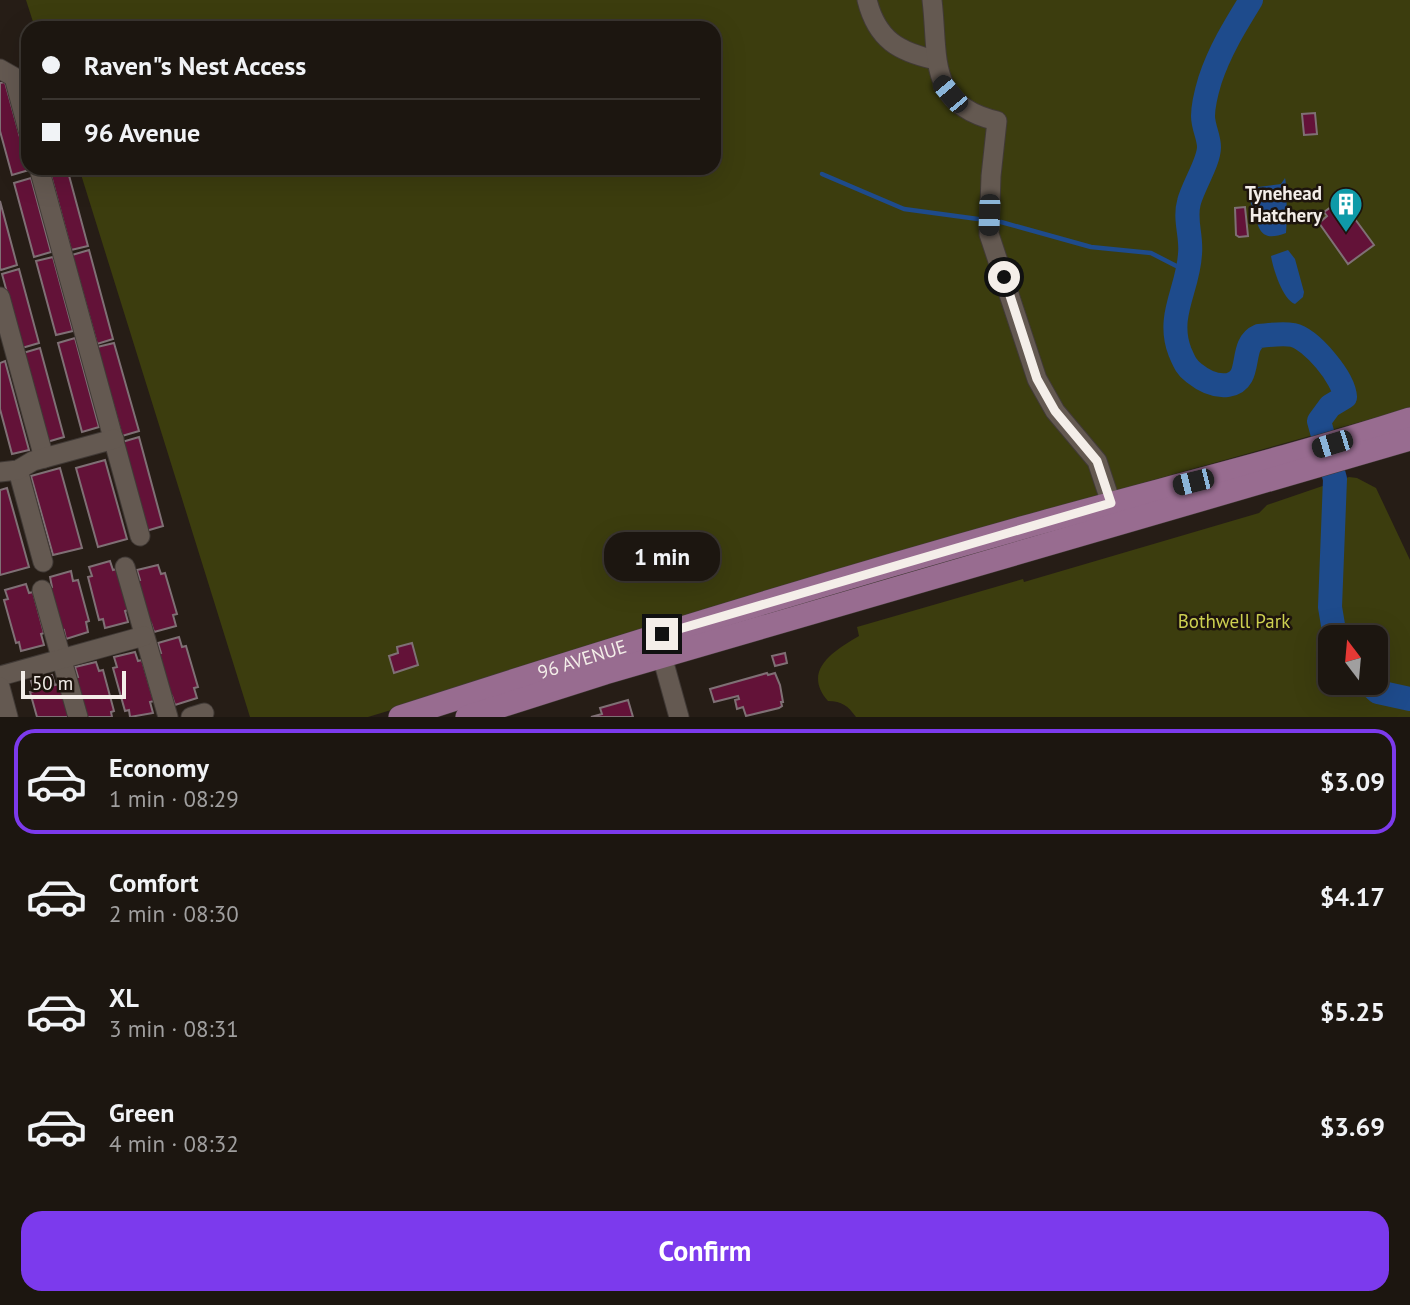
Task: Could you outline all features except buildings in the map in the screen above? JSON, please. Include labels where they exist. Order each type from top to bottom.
[{"type":"main road","name":"96 AVENUE","points":[[467,717],[1354,446],[1410,419]]},
{"type":"main road","name":"96 AVENUE","points":[[1354,446],[1410,439]]},
{"type":"main road","name":"96 AVENUE","points":[[400,717],[579,658],[1111,503],[1294,464]]},
{"type":"main road","points":[[662,656],[687,627]]},
{"type":"street","points":[[867,0],[877,24],[895,47],[911,55],[936,60]]},
{"type":"street","points":[[932,0],[936,60],[941,83],[959,105],[982,117],[997,121],[991,176],[989,234],[1037,379],[1055,411],[1097,461],[1111,503]]},
{"type":"street","points":[[0,69],[14,77],[21,104]]},
{"type":"street","points":[[40,175],[140,536]]},
{"type":"street","points":[[0,297],[44,458]]},
{"type":"street","points":[[43,562],[9,471],[44,458],[114,439]]},
{"type":"street","points":[[125,567],[168,717]]},
{"type":"street","points":[[42,590],[78,717]]},
{"type":"street","points":[[0,676],[144,636]]},
{"type":"street","points":[[662,656],[679,717]]},
{"type":"street","points":[[0,687],[8,717]]},
{"type":"green space","points":[[26,0],[1410,0],[1410,408],[1096,496],[368,717],[250,717],[81,175],[721,175],[721,21],[33,21]]},
{"type":"green space","name":"Bothwell Park","points":[[1349,477],[1376,488],[1410,560],[1410,717],[856,717],[844,705],[828,701],[821,690],[818,680],[824,662],[859,636],[857,627],[1023,579],[1024,582],[1259,513],[1267,505]]},
{"type":"water","points":[[1285,178],[1286,233],[1266,235],[1257,223],[1249,198],[1250,188],[1281,184]]},
{"type":"water","points":[[1288,250],[1295,259],[1304,292],[1303,297],[1295,304],[1286,297],[1276,276],[1271,256]]},
{"type":"waterway","points":[[1251,0],[1218,58],[1205,98],[1203,116],[1209,143],[1208,153],[1188,209],[1190,254],[1176,315],[1176,339],[1189,368],[1202,379],[1214,384],[1228,385],[1236,382],[1244,370],[1253,341],[1259,336],[1280,334],[1293,335],[1309,344],[1339,380],[1345,397],[1330,406],[1319,421],[1335,479],[1330,607],[1333,625]]},
{"type":"waterway","points":[[822,174],[904,209],[978,219]]},
{"type":"waterway","points":[[1001,222],[1091,247],[1151,253],[1188,272]]},
{"type":"waterway","points":[[1388,694],[1410,699]]},
{"type":"place","name":"Tynehead Hatchery","points":[[1346,234]]},
{"type":"route","points":[[662,634],[1111,503],[1097,461],[1055,411],[1037,379],[1004,277]]}]
